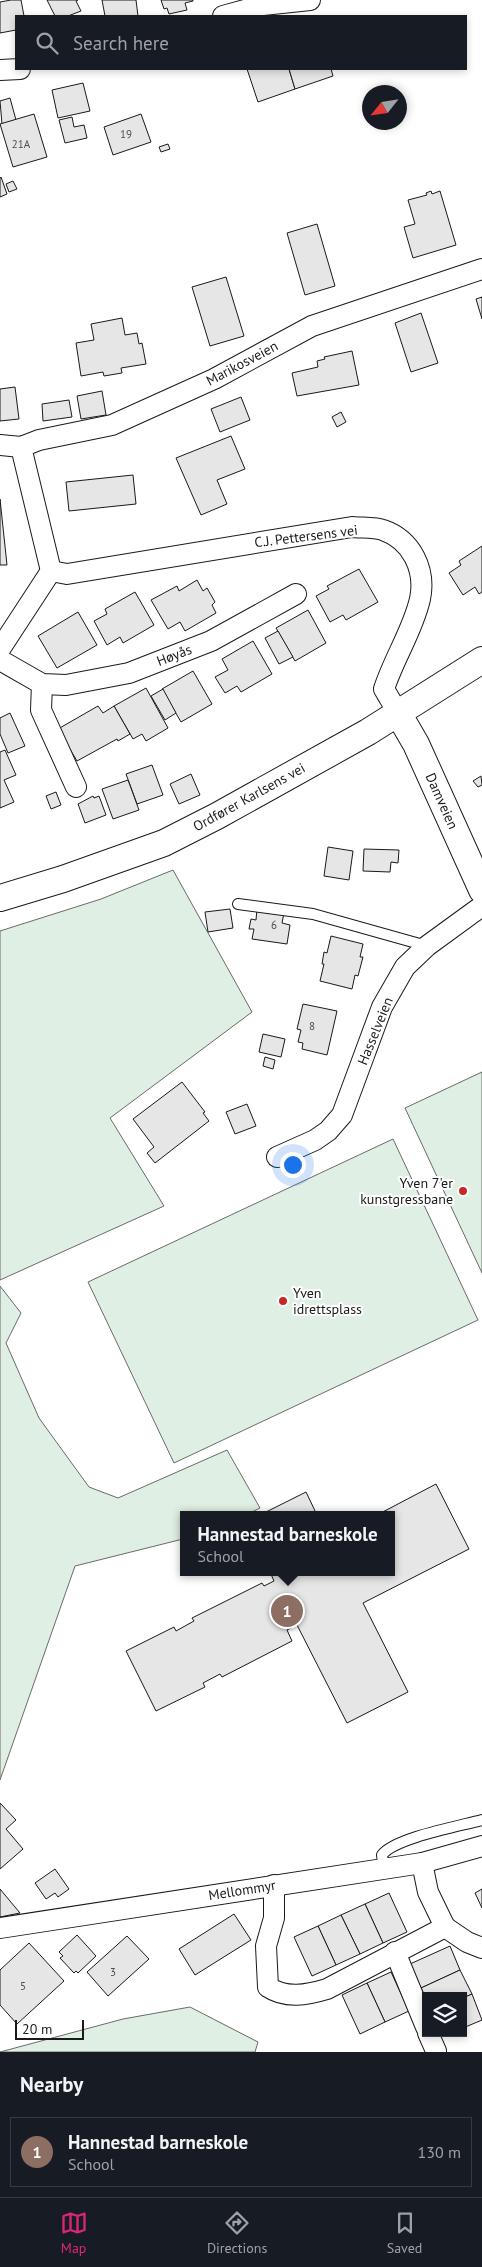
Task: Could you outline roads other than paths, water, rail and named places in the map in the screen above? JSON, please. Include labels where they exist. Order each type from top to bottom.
[{"type":"street","points":[[227,15],[263,5],[310,0]]},
{"type":"street","points":[[0,70],[15,69]]},
{"type":"street","name":"Marikosveien","points":[[0,445],[22,447],[39,440],[112,425],[214,379],[312,326],[482,269]]},
{"type":"street","points":[[0,649],[51,571],[22,447]]},
{"type":"street","name":"C.J. Pettersens vei","points":[[51,571],[67,574],[232,545],[352,527],[383,530],[406,543],[414,553],[420,571],[420,598],[384,689],[398,714]]},
{"type":"street","name":"Høyås","points":[[0,660],[42,684],[66,685],[129,673],[211,641],[296,594]]},
{"type":"street","name":"Ordfører Karlsens vei","points":[[0,898],[63,879],[164,843],[217,816],[398,714],[482,660]]},
{"type":"street","points":[[42,684],[41,710],[76,787]]},
{"type":"street","name":"Damveien","points":[[398,714],[416,744],[482,890]]},
{"type":"street","name":"Hasselveien","points":[[276,1157],[315,1140],[328,1131],[342,1115],[382,1007],[405,966],[427,946],[482,906]]},
{"type":"street","name":"Mellommyr","points":[[0,1928],[274,1884],[422,1863],[482,1846]]},
{"type":"street","points":[[422,1863],[428,1892],[445,1927],[482,1948]]},
{"type":"street","points":[[274,1884],[274,1918],[266,1946],[268,1987],[276,1993],[309,1994],[327,1989],[445,1927]]},
{"type":"street","points":[[395,1952],[422,2017]]},
{"type":"lane","points":[[238,904],[266,906],[322,916],[427,946]]},
{"type":"lane","points":[[384,1869],[382,1854],[386,1849],[400,1842],[482,1820]]},
{"type":"place","name":"Yven 7'er kunstgressbane","points":[[463,1191]]},
{"type":"place","name":"Yven idrettsplass","points":[[283,1301]]},
{"type":"place","name":"Hannestad barneskole","points":[[287,1611]]}]
